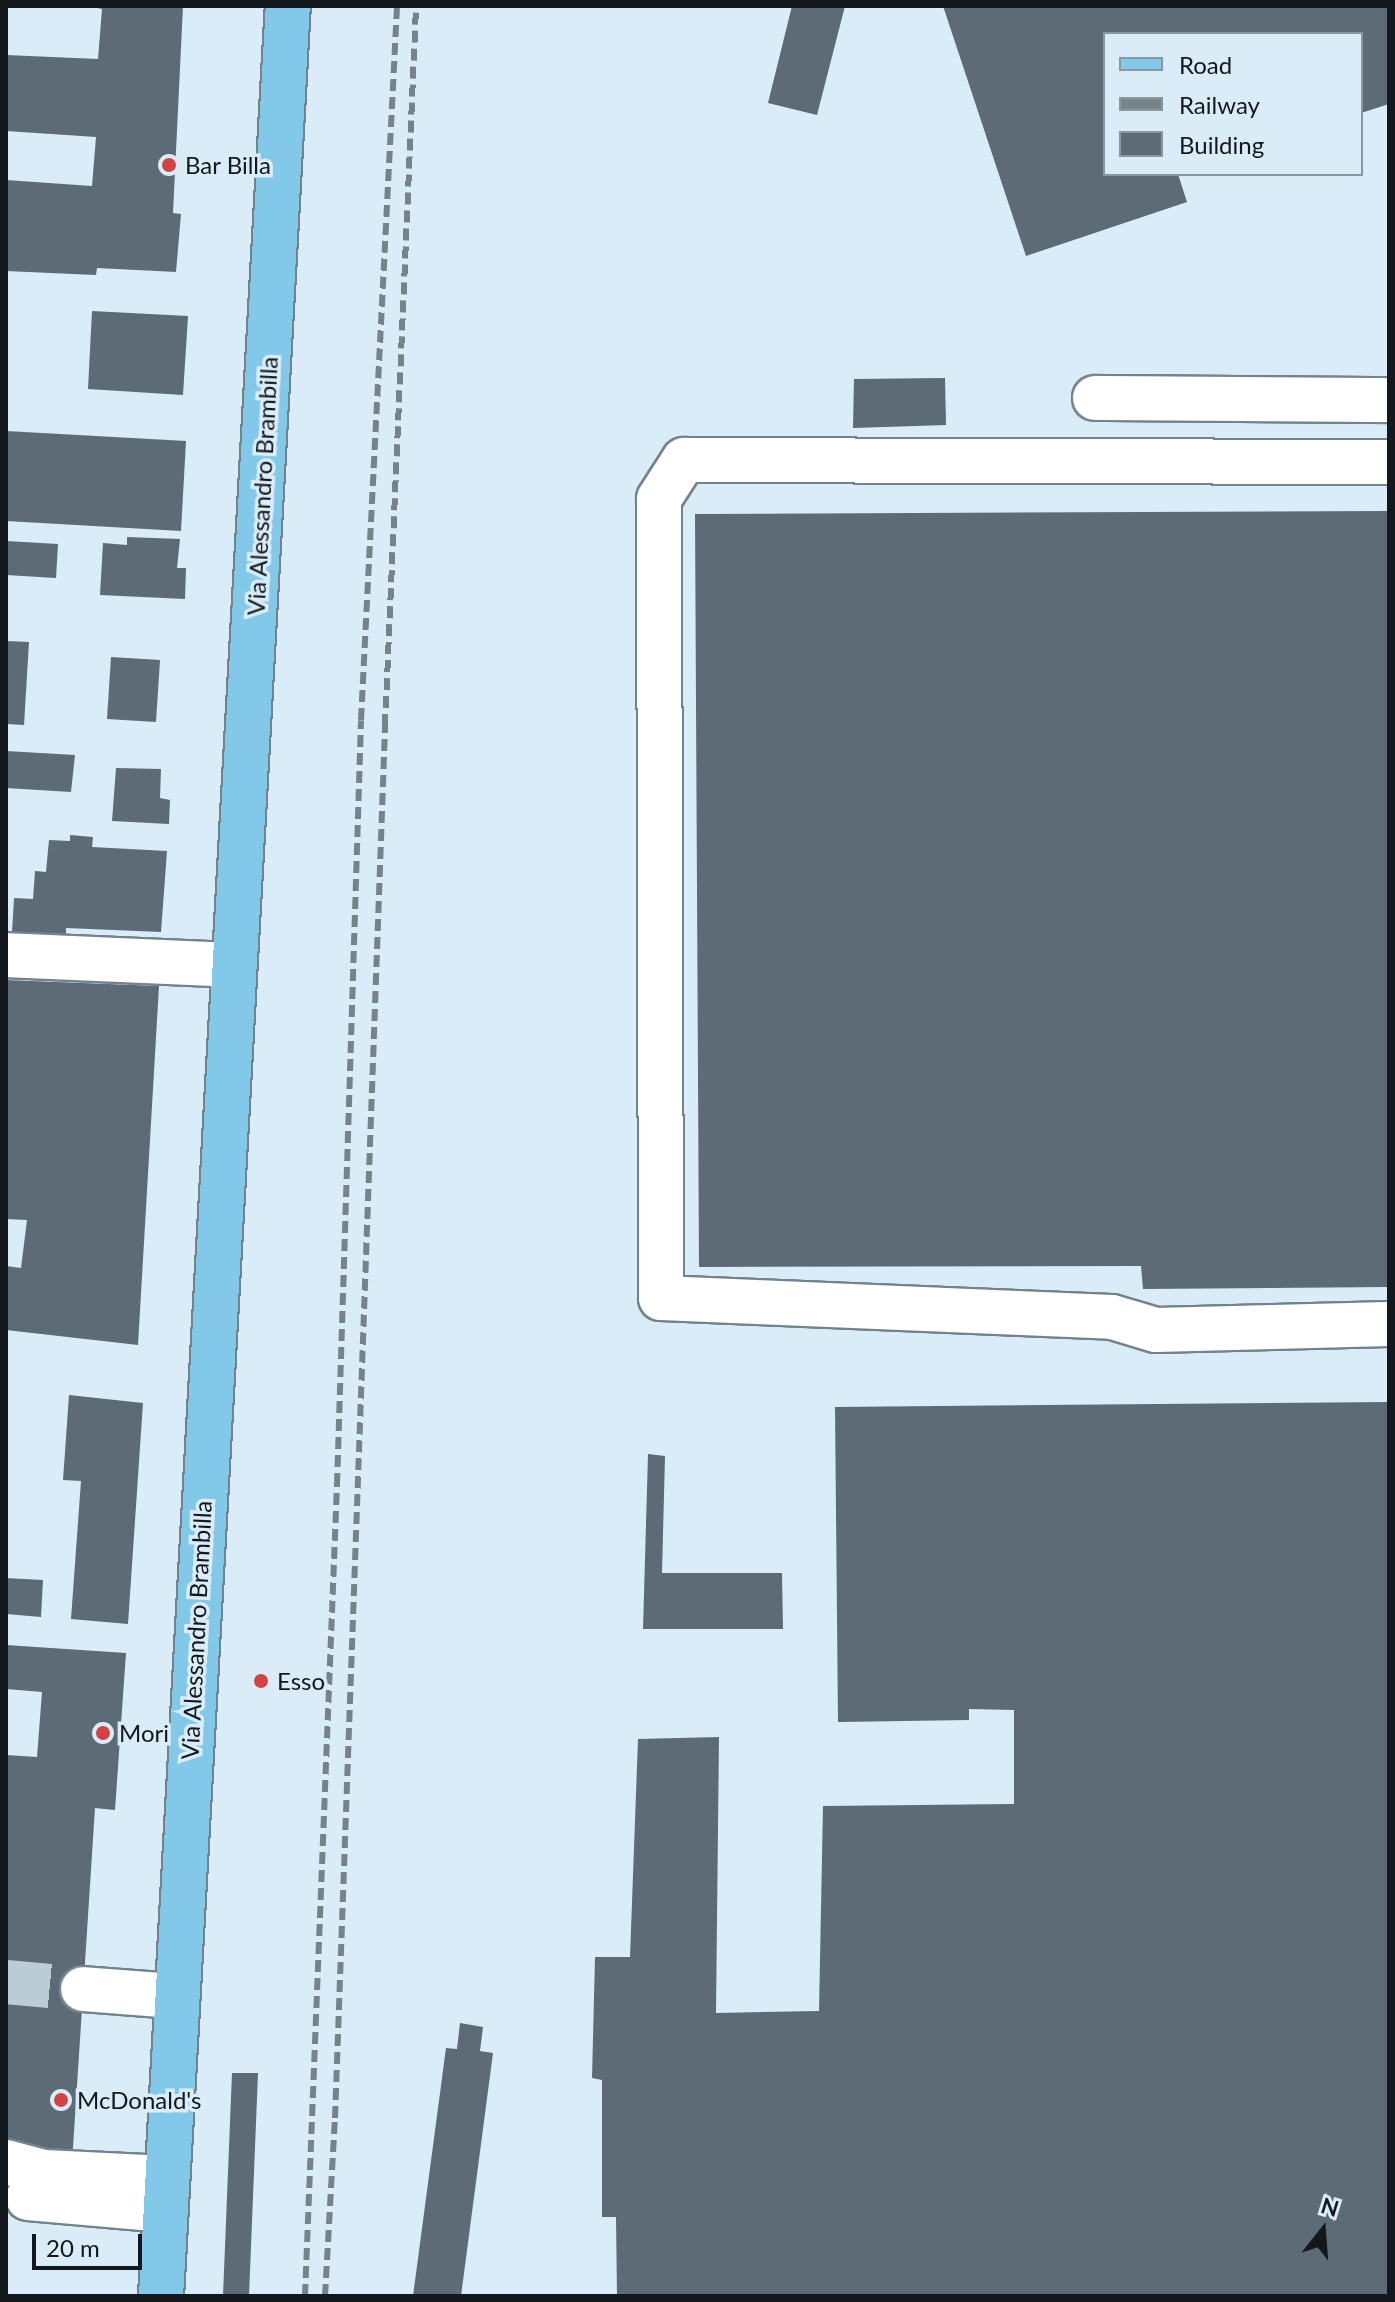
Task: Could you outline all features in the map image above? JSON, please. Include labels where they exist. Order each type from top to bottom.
[{"type":"main road","name":"Via Alessandro Brambilla","points":[[161,2296],[175,1996],[288,6]]},
{"type":"lane","points":[[1095,398],[1389,400]]},
{"type":"lane","points":[[1389,462],[684,460],[659,499],[661,1298],[1112,1317],[1156,1330],[1389,1324]]},
{"type":"lane","points":[[6,955],[233,965]]},
{"type":"lane","points":[[83,1989],[175,1996]]},
{"type":"lane","points":[[6,2162],[166,2194]]},
{"type":"lane","points":[[6,2195],[166,2194]]},
{"type":"building","points":[[89,6],[183,6],[173,213],[181,214],[176,272],[97,268],[96,275],[6,271],[6,180],[92,186],[96,137],[6,131],[6,55],[98,59],[102,9]]},
{"type":"building","points":[[792,6],[845,6],[817,115],[768,103]]},
{"type":"building","points":[[943,6],[1389,6],[1389,104],[1363,112],[1363,32],[1103,32],[1103,176],[1179,176],[1187,202],[1026,256]]},
{"type":"building","points":[[92,311],[188,316],[183,395],[88,389]]},
{"type":"building","points":[[945,378],[946,425],[853,428],[854,379]]},
{"type":"building","points":[[6,431],[186,441],[181,531],[6,521]]},
{"type":"building","points":[[1389,511],[1389,1287],[1143,1289],[1141,1266],[699,1267],[695,514]]},
{"type":"building","points":[[127,537],[180,539],[177,568],[186,568],[185,599],[100,595],[103,543],[127,545]]},
{"type":"building","points":[[6,541],[58,544],[56,578],[6,575]]},
{"type":"building","points":[[6,641],[29,642],[24,725],[6,724]]},
{"type":"building","points":[[111,657],[160,660],[156,722],[107,719]]},
{"type":"building","points":[[6,751],[75,755],[71,792],[6,788]]},
{"type":"building","points":[[116,768],[161,769],[160,798],[170,800],[169,824],[112,821]]},
{"type":"building","points":[[70,835],[93,837],[92,847],[167,851],[161,932],[66,928],[66,936],[12,933],[14,898],[33,899],[35,871],[46,872],[49,840],[70,841]]},
{"type":"building","points":[[6,980],[159,986],[138,1345],[6,1330],[6,1266],[21,1268],[27,1220],[6,1219]]},
{"type":"building","points":[[69,1395],[143,1403],[128,1624],[71,1619],[81,1481],[63,1480]]},
{"type":"building","points":[[1389,1402],[1389,2296],[617,2296],[616,2217],[602,2217],[602,2080],[592,2078],[595,1957],[630,1957],[638,1739],[719,1737],[716,2013],[819,2011],[823,1806],[1014,1804],[1014,1710],[969,1709],[969,1720],[838,1722],[835,1407]]},
{"type":"building","points":[[648,1454],[665,1456],[662,1573],[782,1573],[783,1629],[643,1629]]},
{"type":"building","points":[[6,1578],[43,1580],[41,1617],[6,1614]]},
{"type":"building","points":[[6,1645],[126,1653],[115,1810],[95,1808],[72,2163],[6,2151],[6,1755],[37,1757],[42,1692],[6,1689]]},
{"type":"building","points":[[460,2023],[483,2027],[480,2051],[493,2053],[461,2296],[413,2296],[446,2048],[457,2049]]},
{"type":"building","points":[[232,2073],[258,2073],[249,2296],[223,2296]]},
{"type":"tunnel","points":[[6,1982],[83,1989]]},
{"type":"railway","points":[[305,2296],[337,1485],[361,720],[397,6]]},
{"type":"railway","points":[[325,2296],[335,2118],[385,726],[416,6]]},
{"type":"place","name":"Bar Billa","points":[[169,165]]},
{"type":"place","name":"Esso","points":[[261,1681]]},
{"type":"place","name":"Mori","points":[[103,1733]]},
{"type":"place","name":"McDonald's","points":[[61,2100]]}]
